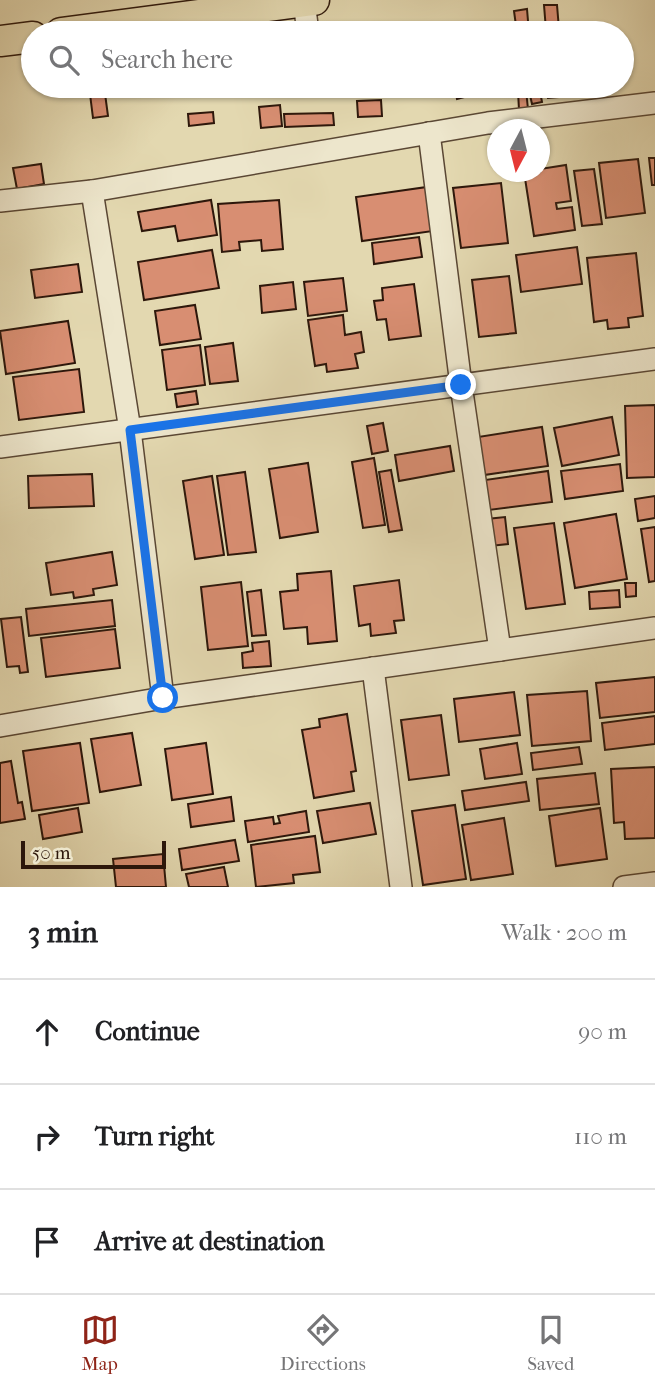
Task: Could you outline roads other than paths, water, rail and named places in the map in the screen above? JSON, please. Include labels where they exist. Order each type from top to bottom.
[{"type":"highway","points":[[154,21],[309,1]]},
{"type":"highway","points":[[0,41],[21,38]]},
{"type":"street","points":[[308,21],[309,1]]},
{"type":"street","points":[[0,201],[92,191],[488,122],[655,103]]},
{"type":"street","points":[[429,132],[461,385],[500,650]]},
{"type":"street","points":[[92,191],[130,430],[163,698]]},
{"type":"street","points":[[0,447],[655,359]]},
{"type":"street","points":[[0,726],[163,698],[655,628]]},
{"type":"street","points":[[373,668],[401,887]]},
{"type":"street","points":[[624,887],[655,883]]}]
